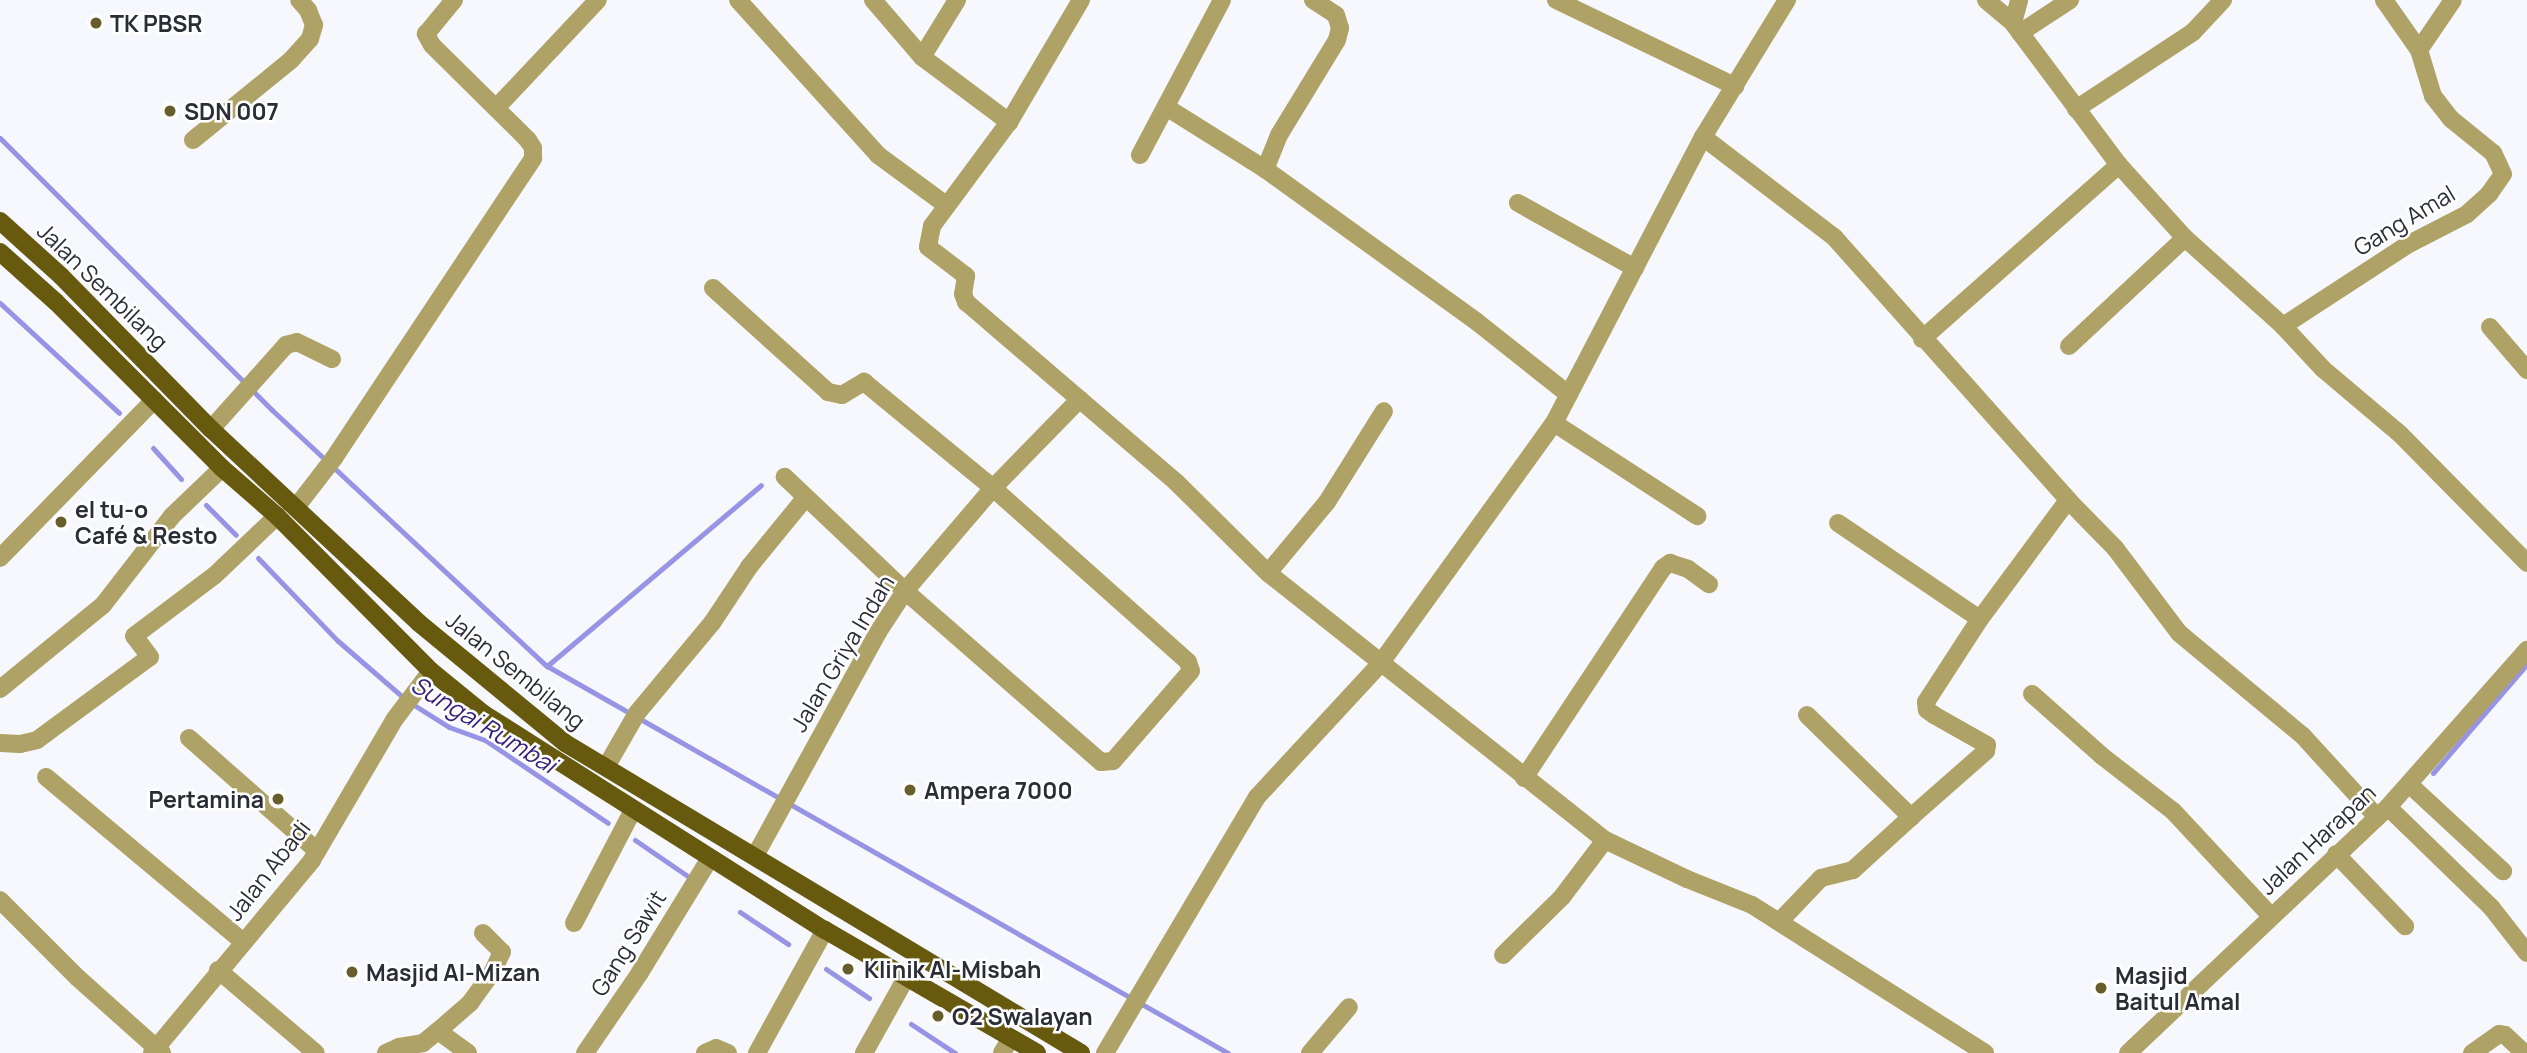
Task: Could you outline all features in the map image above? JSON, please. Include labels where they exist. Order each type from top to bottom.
[{"type":"main road","name":"Jalan Sembilang","points":[[0,221],[61,276],[211,429],[442,643],[565,743],[1081,1053]]},
{"type":"main road","name":"Jalan Sembilang","points":[[0,251],[56,302],[222,468],[277,516],[432,671],[484,714],[825,930],[907,976],[1006,1045],[1038,1053]]},
{"type":"street","points":[[193,140],[291,60],[310,39],[314,24],[308,10],[299,0]]},
{"type":"street","points":[[297,506],[334,458],[533,158],[533,148],[528,140],[432,45],[426,34],[454,0]]},
{"type":"street","points":[[497,107],[598,0]]},
{"type":"street","points":[[738,0],[878,155],[946,205]]},
{"type":"street","points":[[873,0],[922,57],[1009,122]]},
{"type":"street","points":[[922,57],[957,0]]},
{"type":"street","points":[[1081,0],[1009,122],[932,226],[928,247],[966,275],[963,294],[966,302],[1176,482],[1268,573],[1605,840],[1687,879],[1752,905],[1985,1053]]},
{"type":"street","points":[[1140,155],[1222,0]]},
{"type":"street","points":[[1265,169],[1279,135],[1337,40],[1340,29],[1336,15],[1313,0]]},
{"type":"street","points":[[1556,0],[1735,86]]},
{"type":"street","points":[[1105,1053],[1256,797],[1380,664],[1554,423],[1703,137],[1787,0]]},
{"type":"street","points":[[1986,0],[2017,28],[2119,165],[2185,238],[2283,326],[2323,369],[2400,434],[2527,563]]},
{"type":"street","points":[[2017,28],[2019,0]]},
{"type":"street","points":[[2017,28],[2070,0]]},
{"type":"street","points":[[2076,109],[2193,32],[2223,0]]},
{"type":"street","points":[[2384,0],[2418,50],[2454,0]]},
{"type":"street","name":"Gang Amal","points":[[2283,326],[2409,244],[2467,214],[2489,194],[2503,174],[2493,153],[2451,119],[2433,96],[2418,50]]},
{"type":"street","points":[[1166,107],[1265,169],[1477,322],[1569,395]]},
{"type":"street","points":[[1703,137],[1834,237],[2067,500],[2115,548],[2179,633],[2303,736],[2382,812],[2491,907],[2527,953]]},
{"type":"street","points":[[1922,339],[2119,165]]},
{"type":"street","points":[[1518,204],[1635,268]]},
{"type":"street","points":[[2068,346],[2185,238]]},
{"type":"street","points":[[713,288],[828,392],[842,395],[864,382],[993,488],[1188,662],[1191,671],[1112,761],[1101,762],[905,591],[785,477]]},
{"type":"street","points":[[2490,327],[2527,370]]},
{"type":"street","points":[[211,429],[286,345],[297,342],[332,359]]},
{"type":"street","points":[[0,558],[154,400]]},
{"type":"street","name":"Jalan Griya Indah","points":[[755,856],[777,809],[878,632],[905,591],[993,488],[1080,400]]},
{"type":"street","points":[[1268,573],[1327,502],[1384,411]]},
{"type":"street","points":[[1554,423],[1697,516]]},
{"type":"street","points":[[0,689],[103,605],[122,576],[172,516],[222,468]]},
{"type":"street","points":[[606,767],[637,713],[712,623],[749,567],[806,497]]},
{"type":"street","points":[[1779,922],[1821,878],[1853,870],[1986,751],[1987,745],[1979,739],[1927,710],[1926,702],[1980,619],[2067,500]]},
{"type":"street","points":[[0,743],[20,744],[37,740],[150,657],[134,636],[215,575],[277,516]]},
{"type":"street","points":[[1838,523],[1980,619]]},
{"type":"street","points":[[1524,778],[1663,568],[1670,563],[1688,569],[1709,584]]},
{"type":"street","name":"Jalan Harapan","points":[[2127,1053],[2410,785],[2527,650]]},
{"type":"street","name":"Jalan Abadi","points":[[157,1051],[218,970],[280,902],[317,851],[394,720],[432,671]]},
{"type":"street","points":[[2032,694],[2102,756],[2173,811],[2271,916]]},
{"type":"street","points":[[1807,715],[1911,817]]},
{"type":"street","points":[[189,738],[317,851]]},
{"type":"street","points":[[46,777],[243,942]]},
{"type":"street","points":[[2410,785],[2503,872]]},
{"type":"street","points":[[574,923],[633,810]]},
{"type":"street","points":[[1503,954],[1562,897],[1605,840]]},
{"type":"street","points":[[2336,854],[2405,926]]},
{"type":"street","name":"Gang Sawit","points":[[585,1053],[639,974],[710,858]]},
{"type":"street","points":[[0,900],[78,978],[157,1051]]},
{"type":"street","points":[[757,1053],[825,930]]},
{"type":"street","points":[[386,1053],[398,1047],[423,1043],[470,1003],[493,971],[502,953],[483,933]]},
{"type":"street","points":[[218,970],[316,1053]]},
{"type":"street","points":[[864,1053],[907,976]]},
{"type":"street","points":[[1310,1053],[1349,1007]]},
{"type":"street","points":[[438,1031],[468,1053]]},
{"type":"street","points":[[2472,1053],[2499,1034],[2505,1035],[2521,1052]]},
{"type":"street","points":[[705,1053],[716,1048],[728,1053]]},
{"type":"waterway","points":[[0,138],[272,410],[547,666],[1228,1053]]},
{"type":"waterway","name":"Sungai Rumbai","points":[[0,303],[119,413]]},
{"type":"waterway","name":"Sungai Rumbai","points":[[153,448],[181,479]]},
{"type":"waterway","points":[[547,666],[761,485]]},
{"type":"waterway","name":"Sungai Rumbai","points":[[206,505],[236,535]]},
{"type":"waterway","name":"Sungai Rumbai","points":[[258,558],[338,641],[406,700],[449,727],[485,740],[608,823]]},
{"type":"waterway","points":[[2433,773],[2527,664]]},
{"type":"waterway","name":"Sungai Rumbai","points":[[635,840],[689,877]]},
{"type":"waterway","name":"Sungai Rumbai","points":[[740,912],[788,944]]},
{"type":"waterway","name":"Sungai Rumbai","points":[[826,969],[869,998]]},
{"type":"waterway","name":"Sungai Rumbai","points":[[911,1024],[955,1053]]},
{"type":"place","name":"TK PBSR","points":[[96,23]]},
{"type":"place","name":"SDN 007","points":[[170,111]]},
{"type":"place","name":"el tu-o Café & Resto","points":[[61,522]]},
{"type":"place","name":"Ampera 7000","points":[[910,790]]},
{"type":"place","name":"Pertamina","points":[[278,799]]},
{"type":"place","name":"Klinik Al-Misbah","points":[[848,969]]},
{"type":"place","name":"Masjid Al-Mizan","points":[[352,972]]},
{"type":"place","name":"Masjid Baitul Amal","points":[[2101,988]]},
{"type":"place","name":"O2 Swalayan","points":[[938,1016]]}]
